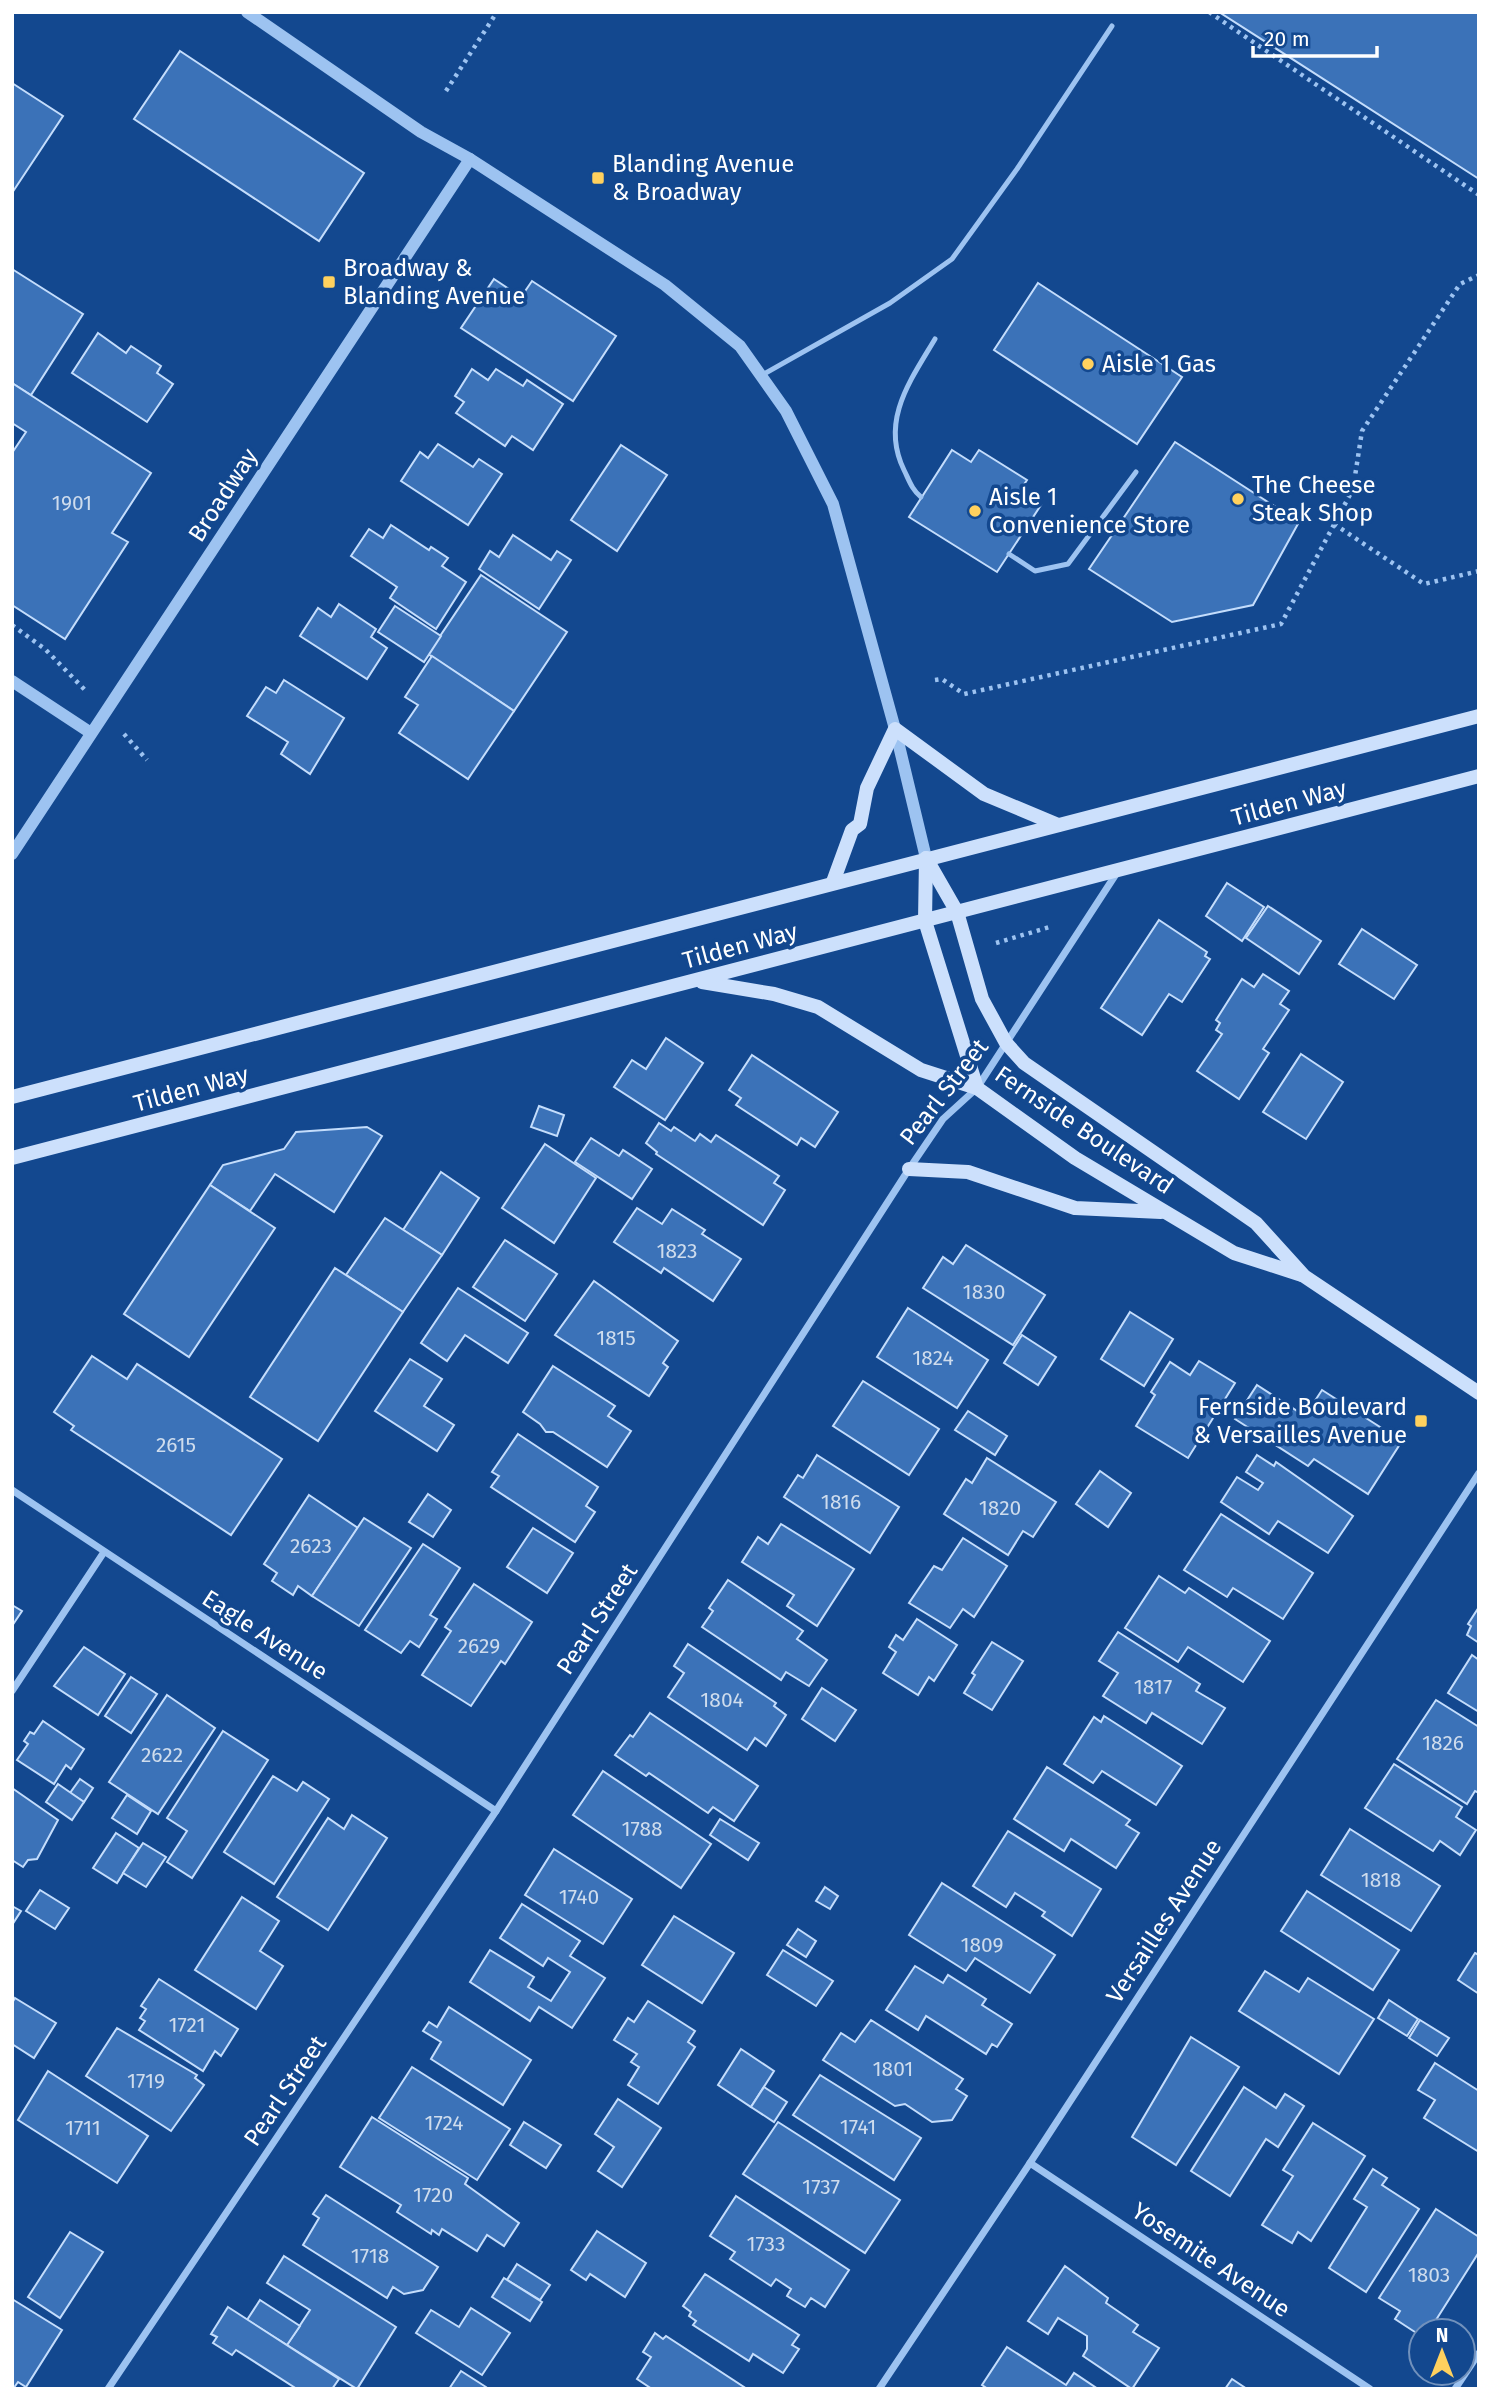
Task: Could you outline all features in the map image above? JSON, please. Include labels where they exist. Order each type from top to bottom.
[{"type":"main road","name":"Tilden Way","points":[[12,1097],[1479,716]]},
{"type":"main road","points":[[833,882],[852,830],[860,824],[867,788],[895,729],[975,788],[1058,825]]},
{"type":"main road","name":"Tilden Way","points":[[12,1158],[1479,776]]},
{"type":"main road","name":"Fernside Boulevard","points":[[926,858],[957,912],[982,999],[1006,1043],[1024,1063],[1256,1223],[1304,1276],[1479,1393]]},
{"type":"main road","name":"Fernside Boulevard","points":[[926,858],[925,921],[977,1088],[1075,1158],[1234,1253],[1304,1276]]},
{"type":"main road","points":[[697,981],[774,994],[818,1007],[921,1070],[977,1088]]},
{"type":"main road","points":[[909,1169],[968,1172],[1075,1208],[1164,1212]]},
{"type":"street","points":[[247,12],[421,132],[470,159],[665,285],[740,346],[786,411],[833,504],[895,729],[926,858]]},
{"type":"street","name":"Broadway","points":[[12,854],[470,159]]},
{"type":"street","points":[[12,681],[91,733]]},
{"type":"street","name":"Pearl Street","points":[[108,2389],[496,1811],[909,1169],[943,1119],[977,1088],[1118,871]]},
{"type":"street","name":"Versailles Avenue","points":[[879,2389],[1030,2163],[1479,1473]]},
{"type":"street","name":"Eagle Avenue","points":[[12,1490],[496,1811]]},
{"type":"street","points":[[12,1691],[104,1552]]},
{"type":"street","name":"Yosemite Avenue","points":[[1030,2163],[1370,2389]]},
{"type":"street","points":[[1455,2389],[1479,2353]]},
{"type":"lane","points":[[762,375],[890,303],[952,259],[1017,169],[1112,26]]},
{"type":"lane","points":[[922,497],[914,492],[898,459],[894,423],[901,397],[935,340]]},
{"type":"lane","points":[[1009,554],[1035,571],[1068,564],[1136,472]]},
{"type":"path","points":[[446,91],[497,12]]},
{"type":"path","points":[[1209,12],[1479,195]]},
{"type":"path","points":[[935,680],[942,679],[964,694],[1281,624],[1353,489],[1362,431],[1461,284],[1479,275]]},
{"type":"path","points":[[1335,524],[1424,584],[1479,571]]},
{"type":"path","points":[[12,625],[61,664],[147,760]]},
{"type":"path","points":[[999,953],[995,941],[1054,926]]},
{"type":"building","points":[[1219,12],[1479,13],[1479,179]]},
{"type":"building","points":[[180,51],[364,173],[319,241],[134,119]]},
{"type":"building","points":[[12,83],[63,116],[12,193]]},
{"type":"building","points":[[12,269],[83,314],[31,395],[12,383]]},
{"type":"building","points":[[494,279],[521,297],[532,281],[616,336],[573,401],[461,328]]},
{"type":"building","name":"Aisle 1 Gas","points":[[1038,283],[1182,377],[1137,444],[994,350]]},
{"type":"building","points":[[98,333],[126,353],[131,346],[161,366],[157,373],[173,384],[147,422],[72,373]]},
{"type":"building","points":[[472,369],[488,380],[496,369],[523,386],[527,380],[563,404],[533,450],[512,436],[505,446],[456,413],[464,402],[455,396]]},
{"type":"building","points":[[12,383],[151,473],[112,533],[128,542],[65,639],[12,605],[12,453],[26,432],[12,423]]},
{"type":"building","points":[[1175,442],[1299,522],[1253,605],[1172,622],[1089,569]]},
{"type":"building","points":[[438,444],[473,467],[479,459],[502,474],[468,525],[401,481],[420,452],[428,458]]},
{"type":"building","points":[[621,445],[667,475],[617,551],[571,520]]},
{"type":"building","name":"Aisle 1 Convenience Store","points":[[952,450],[971,462],[979,450],[1027,480],[1019,492],[1041,505],[997,572],[909,517]]},
{"type":"building","points":[[391,525],[429,550],[431,547],[448,558],[442,566],[466,582],[436,629],[390,598],[397,587],[351,556],[369,529],[383,538]]},
{"type":"building","points":[[513,535],[551,560],[557,551],[571,560],[539,609],[479,569],[490,551],[499,557]]},
{"type":"building","points":[[481,575],[567,632],[514,711],[428,654]]},
{"type":"building","points":[[339,604],[376,629],[371,637],[387,648],[367,679],[300,636],[318,608],[331,617]]},
{"type":"building","points":[[395,606],[441,636],[424,662],[378,632]]},
{"type":"building","points":[[432,656],[514,711],[468,779],[399,733],[418,705],[405,697]]},
{"type":"building","points":[[284,680],[344,718],[310,774],[281,754],[288,742],[247,716],[266,687],[276,693]]},
{"type":"building","points":[[1227,883],[1264,907],[1242,941],[1206,916]]},
{"type":"building","points":[[1268,906],[1321,941],[1299,974],[1246,938]]},
{"type":"building","points":[[1159,920],[1207,952],[1205,956],[1210,959],[1182,1002],[1169,994],[1142,1035],[1101,1008]]},
{"type":"building","points":[[1362,929],[1417,965],[1394,999],[1339,964]]},
{"type":"building","points":[[1263,974],[1289,991],[1280,1004],[1289,1010],[1263,1049],[1269,1053],[1239,1099],[1197,1071],[1222,1034],[1216,1030],[1220,1023],[1216,1020],[1242,979],[1254,987]]},
{"type":"building","points":[[666,1038],[703,1063],[665,1120],[614,1087],[632,1060],[646,1069]]},
{"type":"building","points":[[1301,1054],[1343,1082],[1306,1139],[1263,1112]]},
{"type":"building","points":[[752,1055],[838,1112],[815,1147],[801,1138],[797,1145],[736,1105],[741,1098],[729,1090]]},
{"type":"building","points":[[539,1106],[564,1115],[557,1136],[531,1127]]},
{"type":"building","points":[[659,1123],[671,1131],[674,1127],[695,1141],[700,1134],[711,1142],[716,1135],[779,1176],[774,1183],[785,1190],[763,1225],[656,1154],[646,1143]]},
{"type":"building","points":[[367,1127],[382,1136],[334,1212],[275,1174],[250,1211],[210,1185],[223,1165],[284,1149],[296,1132]]},
{"type":"building","points":[[591,1138],[619,1156],[623,1150],[652,1169],[632,1199],[575,1162]]},
{"type":"building","points":[[545,1144],[596,1178],[554,1243],[502,1208]]},
{"type":"building","points":[[441,1172],[479,1198],[442,1255],[403,1230]]},
{"type":"building","points":[[210,1185],[275,1228],[189,1357],[124,1314]]},
{"type":"building","points":[[637,1208],[662,1224],[672,1209],[705,1230],[702,1234],[741,1259],[713,1301],[664,1268],[661,1273],[614,1242]]},
{"type":"building","points":[[385,1218],[442,1255],[403,1312],[346,1275]]},
{"type":"building","points":[[505,1240],[557,1274],[525,1321],[473,1287]]},
{"type":"building","points":[[966,1245],[1045,1295],[1013,1345],[923,1288],[943,1257],[953,1264]]},
{"type":"building","points":[[335,1268],[403,1312],[318,1441],[250,1397]]},
{"type":"building","points":[[594,1281],[678,1341],[663,1363],[668,1367],[649,1396],[555,1335]]},
{"type":"building","points":[[458,1288],[528,1333],[508,1363],[465,1335],[447,1361],[421,1343]]},
{"type":"building","points":[[908,1308],[988,1360],[957,1408],[877,1357]]},
{"type":"building","points":[[1130,1312],[1173,1339],[1144,1386],[1101,1359]]},
{"type":"building","points":[[1022,1335],[1056,1357],[1038,1385],[1004,1363]]},
{"type":"building","points":[[92,1356],[127,1379],[137,1364],[282,1459],[231,1535],[71,1430],[74,1426],[54,1412]]},
{"type":"building","points":[[410,1359],[442,1379],[424,1406],[454,1425],[437,1451],[375,1411]]},
{"type":"building","points":[[1199,1361],[1235,1383],[1188,1458],[1136,1426],[1155,1395],[1151,1392],[1170,1362],[1190,1375]]},
{"type":"building","points":[[553,1366],[615,1406],[608,1416],[631,1431],[607,1467],[553,1432],[546,1432],[523,1412]]},
{"type":"building","points":[[863,1381],[939,1429],[909,1475],[833,1426]]},
{"type":"building","points":[[1257,1385],[1305,1416],[1322,1390],[1402,1441],[1368,1494],[1314,1459],[1308,1466],[1235,1419]]},
{"type":"building","points":[[968,1411],[1007,1436],[995,1455],[955,1430]]},
{"type":"building","points":[[518,1434],[598,1487],[586,1506],[595,1512],[575,1542],[491,1487],[499,1476],[492,1472]]},
{"type":"building","points":[[817,1455],[899,1507],[870,1553],[784,1497],[798,1475],[803,1478]]},
{"type":"building","points":[[1257,1455],[1274,1466],[1276,1462],[1353,1516],[1328,1553],[1278,1521],[1269,1534],[1221,1502],[1237,1477],[1258,1490],[1263,1483],[1246,1472]]},
{"type":"building","points":[[987,1458],[1056,1502],[1033,1537],[1023,1531],[1008,1555],[944,1514],[966,1479],[972,1483]]},
{"type":"building","points":[[1100,1471],[1131,1493],[1108,1527],[1076,1504]]},
{"type":"building","points":[[428,1494],[451,1510],[433,1537],[409,1522]]},
{"type":"building","points":[[309,1495],[358,1528],[312,1596],[298,1586],[293,1595],[272,1581],[277,1573],[264,1564]]},
{"type":"building","points":[[1221,1514],[1313,1573],[1283,1619],[1233,1588],[1227,1597],[1184,1570]]},
{"type":"building","points":[[364,1518],[411,1548],[359,1626],[312,1596]]},
{"type":"building","points":[[781,1524],[854,1569],[817,1626],[787,1606],[794,1595],[742,1562],[758,1537],[768,1544]]},
{"type":"building","points":[[533,1528],[573,1553],[547,1593],[507,1567]]},
{"type":"building","points":[[963,1538],[1007,1566],[974,1617],[963,1609],[950,1628],[909,1603],[934,1566],[942,1570]]},
{"type":"building","points":[[423,1544],[460,1568],[430,1615],[437,1619],[419,1647],[410,1641],[401,1653],[365,1630]]},
{"type":"building","points":[[1159,1576],[1185,1593],[1189,1588],[1270,1641],[1243,1682],[1188,1647],[1178,1662],[1125,1628]]},
{"type":"building","points":[[728,1580],[803,1631],[797,1639],[827,1660],[809,1686],[786,1672],[781,1680],[702,1627],[713,1611],[709,1608]]},
{"type":"building","points":[[474,1584],[532,1622],[505,1664],[501,1661],[471,1706],[422,1675],[451,1631],[445,1627]]},
{"type":"building","points":[[12,1605],[22,1611],[12,1626]]},
{"type":"building","points":[[1479,1607],[1479,1643],[1467,1635],[1471,1626],[1468,1624]]},
{"type":"building","points":[[917,1619],[957,1645],[934,1681],[929,1677],[918,1695],[883,1673],[896,1652],[889,1647],[896,1635],[903,1640]]},
{"type":"building","points":[[1118,1632],[1200,1684],[1196,1691],[1225,1708],[1202,1744],[1152,1713],[1146,1723],[1103,1696],[1118,1673],[1099,1661]]},
{"type":"building","points":[[992,1642],[1023,1661],[992,1710],[964,1693],[975,1675],[972,1673]]},
{"type":"building","points":[[688,1644],[776,1703],[774,1706],[786,1715],[766,1746],[755,1738],[747,1750],[668,1697],[684,1673],[674,1666]]},
{"type":"building","points":[[84,1647],[125,1674],[98,1715],[54,1686]]},
{"type":"building","points":[[1472,1655],[1479,1660],[1479,1712],[1448,1693]]},
{"type":"building","points":[[131,1677],[157,1694],[131,1733],[105,1716]]},
{"type":"building","points":[[822,1688],[856,1710],[835,1741],[802,1719]]},
{"type":"building","points":[[167,1695],[215,1728],[158,1814],[109,1782]]},
{"type":"building","points":[[1436,1700],[1479,1727],[1479,1793],[1475,1791],[1467,1804],[1397,1759]]},
{"type":"building","points":[[650,1713],[758,1786],[734,1821],[713,1807],[708,1813],[649,1773],[646,1776],[615,1755],[630,1735],[633,1737]]},
{"type":"building","points":[[1104,1716],[1182,1766],[1156,1805],[1102,1771],[1093,1783],[1064,1764],[1094,1717],[1101,1722]]},
{"type":"building","points":[[43,1721],[84,1749],[71,1769],[66,1765],[54,1784],[17,1760],[28,1744],[24,1741],[30,1732],[34,1734]]},
{"type":"building","points":[[223,1731],[268,1760],[192,1878],[167,1862],[187,1831],[167,1818]]},
{"type":"building","points":[[1394,1764],[1462,1807],[1456,1817],[1476,1830],[1460,1855],[1440,1841],[1433,1851],[1365,1808]]},
{"type":"building","points":[[1047,1767],[1130,1820],[1126,1825],[1139,1833],[1116,1868],[1071,1839],[1064,1851],[1014,1819]]},
{"type":"building","points":[[603,1771],[711,1844],[681,1888],[573,1815]]},
{"type":"building","points":[[273,1776],[297,1791],[303,1782],[329,1799],[274,1884],[224,1852]]},
{"type":"building","points":[[80,1779],[93,1788],[84,1802],[70,1793]]},
{"type":"building","points":[[58,1784],[84,1802],[72,1820],[46,1802]]},
{"type":"building","points":[[12,1788],[58,1820],[37,1859],[28,1860],[23,1867],[12,1860]]},
{"type":"building","points":[[127,1795],[151,1811],[137,1834],[112,1818]]},
{"type":"building","points":[[352,1815],[387,1838],[328,1930],[277,1897],[328,1818],[344,1829]]},
{"type":"building","points":[[720,1819],[759,1843],[748,1860],[710,1835]]},
{"type":"building","points":[[1350,1829],[1440,1886],[1411,1931],[1321,1875]]},
{"type":"building","points":[[1008,1831],[1101,1889],[1072,1936],[1042,1916],[1045,1912],[1015,1893],[1006,1907],[973,1886]]},
{"type":"building","points":[[116,1833],[139,1848],[117,1883],[93,1868]]},
{"type":"building","points":[[143,1843],[166,1857],[146,1887],[123,1873]]},
{"type":"building","points":[[554,1849],[632,1899],[603,1944],[525,1895]]},
{"type":"building","points":[[942,1883],[1055,1955],[1030,1993],[975,1958],[966,1971],[909,1935]]},
{"type":"building","points":[[825,1887],[838,1896],[830,1909],[816,1901]]},
{"type":"building","points":[[40,1890],[69,1908],[55,1929],[26,1911]]},
{"type":"building","points":[[1307,1891],[1399,1950],[1373,1990],[1281,1931]]},
{"type":"building","points":[[242,1897],[279,1921],[260,1951],[283,1966],[256,2009],[195,1970]]},
{"type":"building","points":[[522,1904],[580,1941],[570,1956],[605,1978],[572,2028],[539,2007],[530,2021],[470,1982],[490,1950],[534,1977],[528,1987],[551,2001],[570,1972],[548,1958],[543,1966],[500,1938]]},
{"type":"building","points":[[12,1906],[21,1911],[12,1925]]},
{"type":"building","points":[[674,1916],[734,1953],[702,2003],[642,1965]]},
{"type":"building","points":[[798,1929],[816,1941],[806,1957],[787,1945]]},
{"type":"building","points":[[783,1950],[833,1981],[816,2006],[767,1975]]},
{"type":"building","points":[[1475,1953],[1479,1955],[1479,1994],[1458,1980]]},
{"type":"building","points":[[915,1966],[943,1983],[948,1975],[986,1999],[982,2005],[1012,2024],[997,2047],[992,2044],[986,2054],[926,2016],[918,2030],[886,2010]]},
{"type":"building","points":[[1265,1971],[1299,1992],[1308,1978],[1374,2019],[1339,2074],[1239,2011]]},
{"type":"building","points":[[159,1979],[238,2029],[221,2056],[215,2051],[203,2071],[139,2030],[145,2021],[140,2018],[146,2009],[141,2006]]},
{"type":"building","points":[[15,1998],[56,2023],[34,2058],[12,2044],[12,2003]]},
{"type":"building","points":[[1389,2000],[1418,2019],[1407,2036],[1378,2018]]},
{"type":"building","points":[[648,2001],[695,2031],[688,2042],[695,2047],[658,2104],[628,2085],[639,2067],[631,2062],[637,2054],[614,2040],[628,2018],[634,2022]]},
{"type":"building","points":[[449,2007],[531,2060],[503,2105],[431,2059],[441,2042],[423,2031],[429,2022],[437,2027]]},
{"type":"building","points":[[871,2020],[963,2079],[956,2089],[967,2096],[952,2120],[932,2122],[905,2104],[895,2106],[823,2060],[841,2033],[855,2042]]},
{"type":"building","points":[[1420,2020],[1449,2038],[1437,2056],[1409,2038]]},
{"type":"building","points":[[117,2028],[197,2075],[195,2078],[204,2085],[171,2131],[86,2076]]},
{"type":"building","points":[[1191,2037],[1239,2067],[1176,2165],[1132,2137]]},
{"type":"building","points":[[741,2049],[774,2071],[751,2107],[718,2085]]},
{"type":"building","points":[[1435,2063],[1479,2091],[1479,2152],[1424,2118],[1435,2100],[1418,2090]]},
{"type":"building","points":[[412,2067],[510,2129],[477,2180],[379,2118]]},
{"type":"building","points":[[48,2071],[148,2136],[117,2183],[18,2120]]},
{"type":"building","points":[[820,2075],[921,2138],[894,2180],[793,2115]]},
{"type":"building","points":[[764,2087],[787,2102],[774,2122],[751,2107]]},
{"type":"building","points":[[1244,2087],[1276,2108],[1285,2094],[1304,2106],[1278,2147],[1266,2139],[1230,2196],[1191,2171]]},
{"type":"building","points":[[618,2099],[661,2128],[622,2187],[598,2171],[614,2147],[595,2134]]},
{"type":"building","points":[[372,2117],[468,2178],[465,2184],[519,2223],[504,2246],[487,2235],[477,2251],[442,2229],[439,2235],[432,2230],[431,2234],[397,2212],[401,2205],[340,2167]]},
{"type":"building","points":[[524,2122],[561,2145],[546,2168],[510,2145]]},
{"type":"building","points":[[778,2122],[900,2200],[865,2253],[743,2174]]},
{"type":"building","points":[[1313,2123],[1365,2156],[1311,2241],[1298,2232],[1292,2243],[1262,2225],[1293,2176],[1283,2170]]},
{"type":"building","points":[[1373,2169],[1387,2178],[1382,2185],[1419,2209],[1366,2292],[1329,2268],[1367,2207],[1354,2199]]},
{"type":"building","points":[[326,2195],[438,2267],[423,2290],[404,2294],[393,2287],[387,2298],[303,2245],[319,2218],[313,2214]]},
{"type":"building","points":[[736,2196],[849,2270],[825,2307],[811,2298],[805,2307],[787,2296],[791,2289],[776,2279],[771,2286],[730,2259],[735,2252],[710,2236]]},
{"type":"building","points":[[1436,2209],[1479,2237],[1479,2252],[1438,2317],[1407,2317],[1407,2327],[1395,2319],[1400,2311],[1379,2298]]},
{"type":"building","points":[[597,2231],[646,2263],[625,2297],[590,2274],[586,2280],[571,2270]]},
{"type":"building","points":[[70,2232],[103,2252],[60,2318],[28,2297]]},
{"type":"building","points":[[284,2256],[396,2327],[357,2389],[287,2345],[310,2310],[267,2283]]},
{"type":"building","points":[[517,2264],[550,2285],[540,2300],[507,2280]]},
{"type":"building","points":[[1065,2266],[1108,2298],[1106,2303],[1138,2325],[1133,2332],[1159,2348],[1132,2389],[1083,2356],[1087,2349],[1087,2336],[1058,2318],[1048,2334],[1028,2321]]},
{"type":"building","points":[[705,2274],[799,2335],[792,2345],[799,2349],[783,2373],[753,2354],[749,2361],[693,2325],[696,2321],[689,2316],[691,2312],[683,2306]]},
{"type":"building","points":[[504,2278],[542,2302],[530,2321],[492,2297]]},
{"type":"building","points":[[12,2299],[62,2330],[26,2387],[18,2382],[13,2389]]},
{"type":"building","points":[[260,2300],[300,2326],[287,2345],[247,2320]]},
{"type":"building","points":[[228,2307],[339,2379],[332,2389],[297,2389],[236,2350],[232,2355],[213,2343],[217,2337],[211,2334]]},
{"type":"building","points":[[471,2308],[510,2333],[482,2375],[416,2333],[431,2310],[459,2327]]},
{"type":"building","points":[[655,2333],[663,2339],[666,2336],[747,2389],[652,2389],[637,2379],[651,2357],[643,2352]]},
{"type":"building","points":[[1007,2347],[1066,2385],[1074,2373],[1098,2389],[988,2389],[982,2385]]},
{"type":"building","points":[[461,2371],[486,2387],[485,2389],[449,2389]]},
{"type":"building","points":[[1232,2379],[1247,2389],[1225,2389]]},
{"type":"place","name":"Blanding Avenue & Broadway","points":[[598,178]]},
{"type":"place","name":"Broadway & Blanding Avenue","points":[[329,282]]},
{"type":"place","name":"Aisle 1 Gas","points":[[1088,364]]},
{"type":"place","name":"The Cheese Steak Shop","points":[[1238,499]]},
{"type":"place","name":"Aisle 1 Convenience Store","points":[[975,511]]},
{"type":"place","name":"Fernside Boulevard & Versailles Avenue","points":[[1421,1421]]}]
